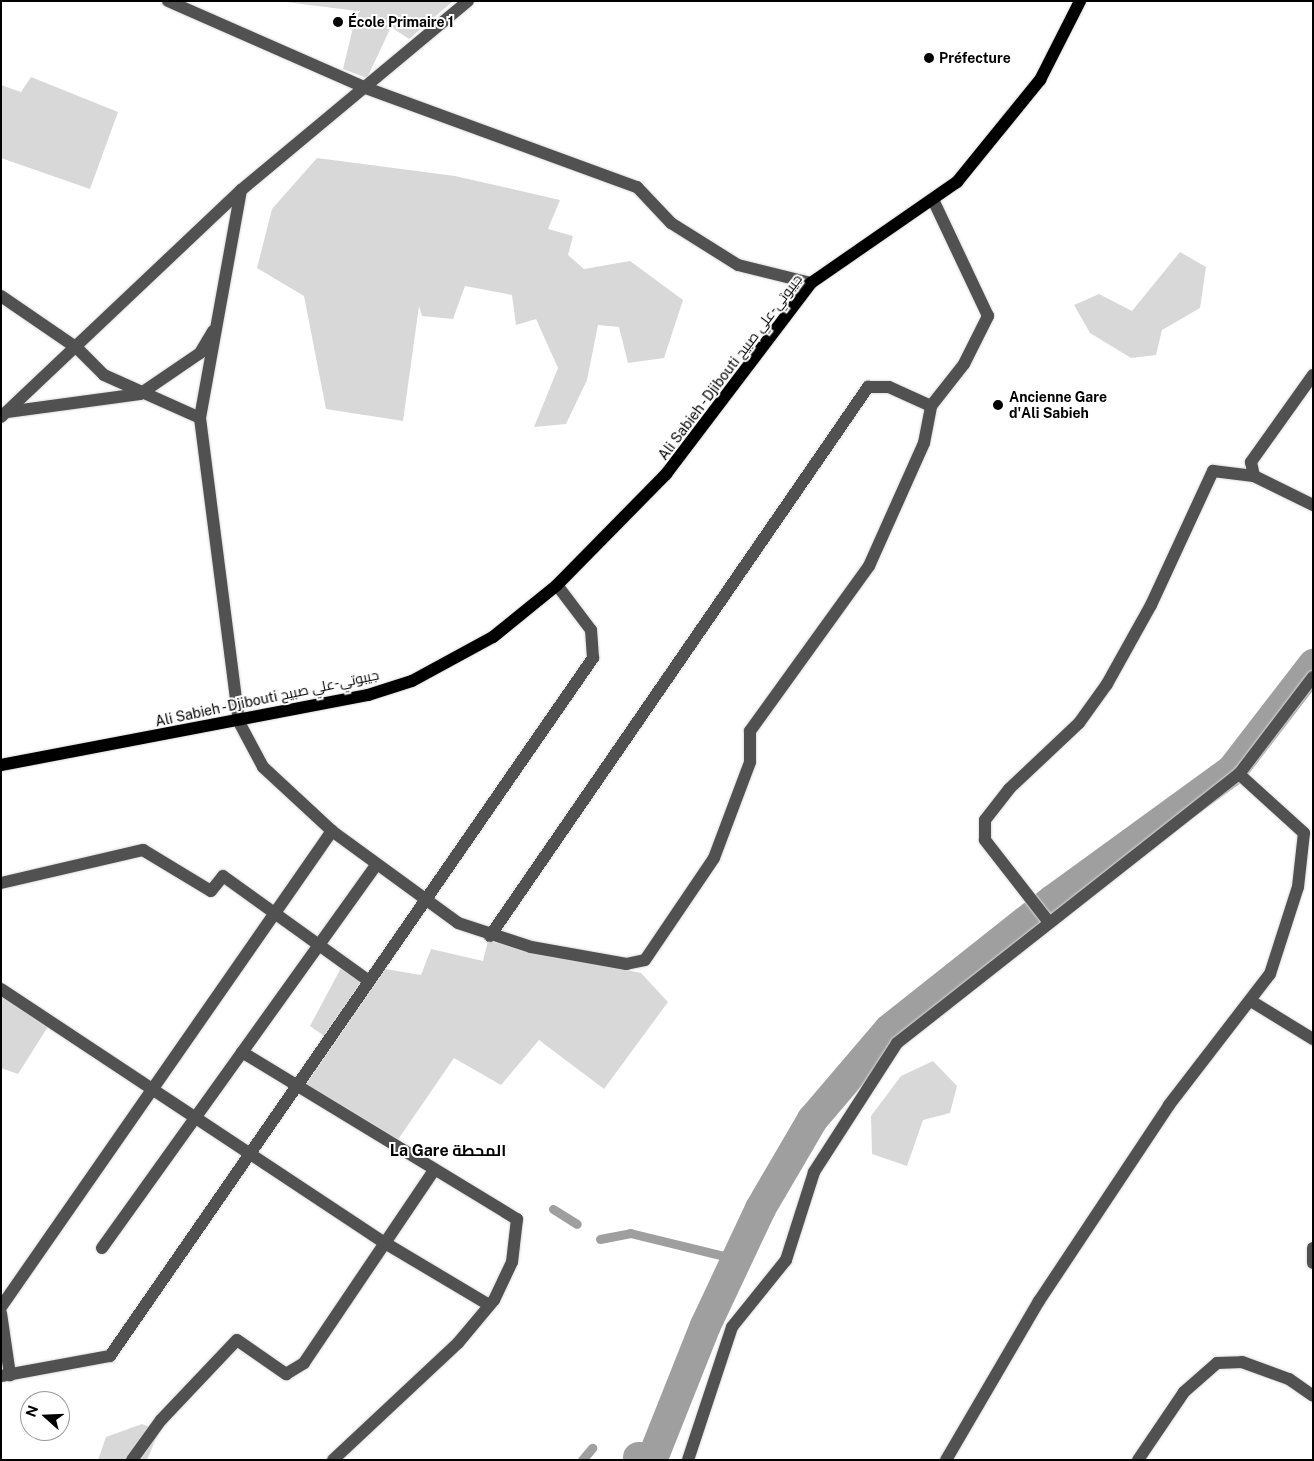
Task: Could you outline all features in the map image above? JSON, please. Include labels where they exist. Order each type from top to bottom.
[{"type":"main road","name":"Ali Sabieh - Djibouti جيبوتي-علي صبيح","points":[[1,765],[238,722],[368,695],[412,681],[493,636],[558,586],[689,447],[811,283],[840,259],[934,202],[957,182],[1040,80],[1080,1]]},
{"type":"street","points":[[168,1],[366,88],[637,187],[671,223],[738,265],[811,283]]},
{"type":"street","points":[[4,414],[77,348],[241,190],[366,88],[468,1]]},
{"type":"street","points":[[241,190],[200,418],[238,722],[263,767],[332,830],[376,865],[458,924],[490,936],[626,964],[645,960],[714,858],[750,762],[750,731],[869,566],[924,444],[931,406],[964,364],[988,316],[934,202]]},
{"type":"street","points":[[1,296],[77,348],[104,375],[140,394],[200,418]]},
{"type":"street","points":[[4,414],[140,394],[200,353],[218,322]]},
{"type":"street","points":[[1254,476],[1251,462],[1313,375]]},
{"type":"street","points":[[490,936],[868,387],[889,387],[931,406]]},
{"type":"street","points":[[1048,921],[985,840],[985,820],[1009,789],[1079,723],[1107,684],[1151,605],[1213,470],[1254,476],[1313,505]]},
{"type":"street","points":[[1,1312],[6,1376],[110,1356],[593,658],[591,630],[558,586]]},
{"type":"street","points":[[688,1460],[732,1328],[786,1260],[814,1172],[896,1043],[1048,921],[1239,774],[1313,677]]},
{"type":"street","points":[[946,1460],[1039,1301],[1169,1105],[1270,974],[1298,887],[1304,833],[1239,774]]},
{"type":"street","points":[[1,1307],[332,830]]},
{"type":"street","points":[[1,883],[143,850],[211,891],[223,876],[320,943],[369,981]]},
{"type":"street","points":[[102,1248],[376,865]]},
{"type":"street","points":[[1,989],[385,1243],[489,1305]]},
{"type":"street","points":[[1251,1001],[1313,1039]]},
{"type":"street","points":[[242,1052],[517,1219],[512,1262],[489,1305],[458,1343],[333,1460]]},
{"type":"street","points":[[132,1460],[160,1420],[238,1340],[286,1374],[304,1363],[434,1170]]},
{"type":"street","points":[[1313,1248],[1313,1263]]},
{"type":"street","points":[[1138,1460],[1184,1392],[1217,1364],[1242,1362],[1289,1379],[1313,1396]]},
{"type":"shaded area","points":[[278,1],[452,2],[409,39],[391,27],[367,78],[343,69],[357,11]]},
{"type":"shaded area","points":[[31,77],[118,112],[90,189],[1,158],[1,85],[21,92]]},
{"type":"shaded area","points":[[317,158],[455,176],[560,200],[548,229],[573,236],[568,255],[584,269],[630,261],[683,300],[664,358],[628,363],[619,327],[598,325],[587,380],[566,424],[534,427],[558,368],[536,319],[516,325],[512,295],[465,286],[453,319],[422,316],[419,306],[403,421],[326,409],[304,296],[257,268],[272,209]]},
{"type":"shaded area","points":[[1180,252],[1206,267],[1200,308],[1162,330],[1156,355],[1131,358],[1090,333],[1074,305],[1099,294],[1132,311]]},
{"type":"shaded area","points":[[488,941],[641,973],[668,1002],[604,1089],[539,1040],[501,1085],[454,1058],[397,1141],[306,1084],[334,1043],[310,1026],[342,966],[370,991],[385,969],[421,975],[431,949],[483,961]]},
{"type":"shaded area","points":[[1,996],[49,1025],[18,1074],[1,1068]]},
{"type":"shaded area","points":[[933,1061],[957,1086],[950,1113],[923,1120],[907,1166],[872,1154],[871,1116],[901,1076]]},
{"type":"shaded area","points":[[142,1424],[159,1431],[147,1460],[98,1460],[106,1437]]},
{"type":"waterway","points":[[638,1457],[652,1458],[705,1325],[760,1208],[812,1119],[889,1029],[1052,900],[1232,769],[1313,664]]},
{"type":"waterway","points":[[553,1209],[577,1224]]},
{"type":"waterway","points":[[600,1239],[630,1233],[737,1259]]},
{"type":"waterway","points":[[582,1460],[592,1448]]},
{"type":"place","name":"École Primaire 1","points":[[338,22]]},
{"type":"place","name":"Préfecture","points":[[929,58]]},
{"type":"place","name":"Ancienne Gare d'Ali Sabieh","points":[[998,405]]},
{"type":"district","name":"La Gare المحطة","points":[[448,1151]]}]
